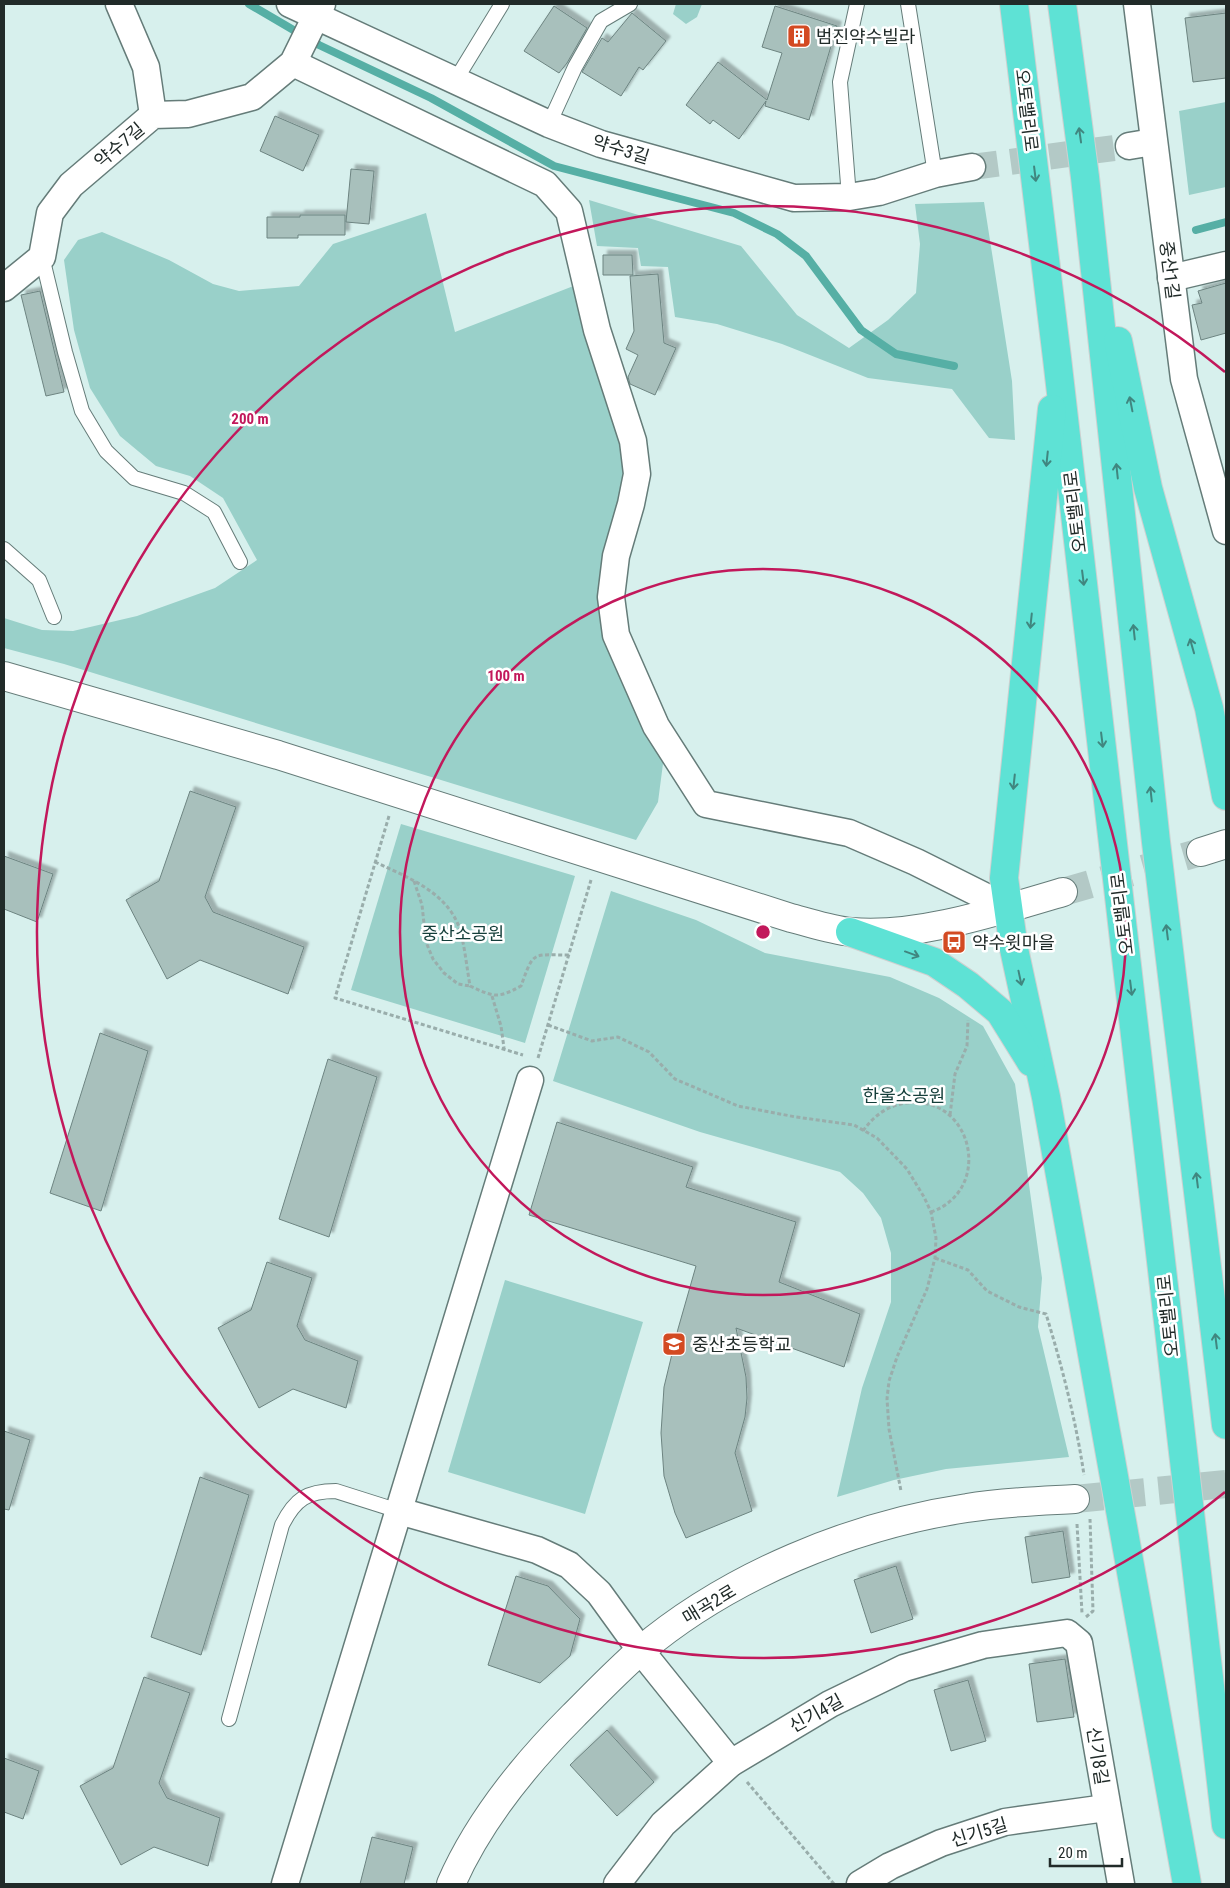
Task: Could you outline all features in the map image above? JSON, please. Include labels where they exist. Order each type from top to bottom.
[{"type":"highway","name":"오토밸리로","points":[[1014,4],[1057,358],[1226,1825]]},
{"type":"highway","points":[[1062,4],[1085,177],[1156,842],[1226,1424]]},
{"type":"highway","points":[[1085,177],[1148,488],[1209,708],[1226,796]]},
{"type":"highway","points":[[1057,358],[1004,878],[1014,949],[1046,1097],[1186,1884]]},
{"type":"highway","points":[[1202,682],[1226,724]]},
{"type":"highway","points":[[850,932],[934,962],[968,985],[1000,1012],[1033,1064],[1046,1097]]},
{"type":"street","points":[[119,4],[146,67],[153,115]]},
{"type":"street","name":"약수3길","points":[[290,4],[319,11],[455,81],[549,124],[601,144],[794,198],[849,197],[879,192],[935,174],[972,167]]},
{"type":"street","name":"중산1길","points":[[1137,4],[1141,144],[1160,195],[1184,379],[1226,532]]},
{"type":"street","name":"약수7길","points":[[42,257],[50,213],[71,185],[153,115],[188,114],[252,97],[293,63],[319,11]]},
{"type":"street","points":[[293,63],[545,184],[569,211],[597,330],[633,440],[637,474],[631,504],[616,556],[611,597],[616,635],[656,726],[706,804],[849,833],[916,862],[1008,908]]},
{"type":"street","points":[[4,288],[42,257]]},
{"type":"street","points":[[1170,268],[1226,265]]},
{"type":"street","points":[[4,676],[278,755],[791,918],[850,932],[897,932],[944,924],[1063,892]]},
{"type":"street","points":[[285,1884],[534,1066]]},
{"type":"street","name":"매곡2로","points":[[451,1884],[496,1803],[552,1736],[641,1650],[710,1601],[781,1564],[846,1538],[910,1519],[965,1508],[1008,1503],[1081,1502]]},
{"type":"street","points":[[399,1511],[537,1550],[569,1565],[599,1593],[641,1650],[731,1763]]},
{"type":"street","name":"신기4길","points":[[616,1884],[663,1824],[731,1763],[830,1704],[904,1668],[983,1646],[1067,1633]]},
{"type":"street","name":"신기8길","points":[[1067,1633],[1079,1643],[1106,1808],[1121,1884]]},
{"type":"street","name":"신기5길","points":[[860,1884],[890,1866],[941,1843],[1005,1822],[1106,1808]]},
{"type":"lane","points":[[455,81],[502,4]]},
{"type":"lane","points":[[549,124],[575,67],[601,21],[630,4]]},
{"type":"lane","points":[[849,197],[840,82],[857,4]]},
{"type":"lane","points":[[908,4],[935,174]]},
{"type":"lane","points":[[42,257],[65,352],[82,411],[106,451],[134,478],[184,493],[214,512],[240,562]]},
{"type":"lane","points":[[4,549],[39,580],[54,617]]},
{"type":"lane","points":[[229,1719],[282,1525],[290,1509],[302,1498],[325,1491],[336,1491],[399,1511]]},
{"type":"path","points":[[390,814],[335,998],[504,1048],[534,1066],[538,1059],[593,875]]},
{"type":"path","points":[[375,862],[414,881],[440,898],[454,915],[461,932],[470,986]]},
{"type":"path","points":[[414,881],[422,905],[426,942],[433,959],[444,973],[458,984],[470,986],[492,996],[506,994],[521,986],[530,961],[538,955],[569,955]]},
{"type":"path","points":[[492,996],[501,1026],[504,1048]]},
{"type":"path","points":[[950,1115],[956,1074],[967,1046],[969,1022],[966,1013]]},
{"type":"path","points":[[548,1026],[592,1041],[618,1036],[649,1052],[675,1079],[738,1106],[854,1126],[877,1138],[907,1169],[931,1212],[936,1238],[935,1258],[927,1289],[889,1380],[887,1398],[888,1429],[901,1490]]},
{"type":"path","points":[[864,1131],[881,1112],[898,1104],[916,1102],[934,1106],[950,1115],[962,1129],[968,1146],[970,1164],[965,1182],[955,1197],[942,1208],[931,1212]]},
{"type":"path","points":[[935,1258],[968,1270],[987,1291],[1019,1307],[1046,1314],[1057,1348],[1074,1424],[1093,1611],[1082,1621],[1081,1502]]},
{"type":"path","points":[[731,1763],[834,1884]]},
{"type":"green space","points":[[676,4],[702,4],[697,17],[686,24],[673,14]]},
{"type":"green space","points":[[1226,102],[1226,187],[1189,195],[1179,111]]},
{"type":"green space","points":[[589,200],[741,246],[797,315],[849,348],[888,320],[916,293],[920,244],[915,204],[984,202],[1012,381],[1015,440],[989,438],[952,389],[868,378],[782,344],[717,324],[675,317],[668,267],[641,266],[638,248],[597,246]]},
{"type":"green space","points":[[426,213],[455,332],[576,285],[621,442],[627,475],[606,557],[664,756],[658,802],[636,840],[64,664],[4,648],[4,618],[42,630],[73,631],[137,616],[215,588],[257,560],[223,498],[190,476],[156,466],[120,436],[90,388],[74,330],[64,260],[78,240],[102,232],[169,260],[213,284],[239,291],[299,286],[333,244]]},
{"type":"green space","name":"중산소공원","points":[[401,824],[575,876],[525,1043],[351,990]]},
{"type":"green space","name":"한울소공원","points":[[611,891],[696,920],[765,953],[890,977],[939,998],[983,1026],[1015,1084],[1042,1278],[1038,1327],[1069,1457],[946,1469],[894,1480],[837,1497],[862,1388],[891,1302],[891,1253],[881,1218],[863,1193],[840,1172],[700,1132],[553,1081]]},
{"type":"green space","points":[[505,1280],[643,1322],[585,1514],[448,1472]]},
{"type":"building","points":[[554,6],[587,28],[567,63],[559,73],[524,51]]},
{"type":"building","points":[[775,6],[837,26],[809,120],[765,106],[766,101],[739,139],[713,120],[710,124],[686,105],[718,62],[767,100],[782,53],[762,47]]},
{"type":"building","points":[[632,13],[666,41],[643,70],[639,67],[621,96],[582,72],[602,38],[608,42]]},
{"type":"building","points":[[1226,13],[1226,78],[1193,82],[1185,18]]},
{"type":"building","points":[[275,116],[319,135],[303,171],[260,151]]},
{"type":"building","points":[[351,169],[374,171],[369,224],[346,222]]},
{"type":"building","points":[[300,215],[345,215],[345,235],[298,235],[298,238],[267,238],[267,217],[300,217]]},
{"type":"building","points":[[603,255],[632,255],[633,275],[603,275]]},
{"type":"building","points":[[658,274],[664,343],[676,348],[655,395],[630,384],[628,377],[638,355],[626,349],[634,331],[630,276]]},
{"type":"building","points":[[1226,283],[1226,333],[1201,340],[1192,305],[1202,303],[1198,291]]},
{"type":"building","points":[[40,291],[64,392],[46,396],[21,295]]},
{"type":"building","points":[[190,791],[236,807],[205,897],[213,912],[304,947],[288,994],[200,960],[167,979],[126,900],[159,881]]},
{"type":"building","points":[[4,856],[53,874],[37,922],[4,909]]},
{"type":"building","points":[[100,1033],[148,1051],[101,1211],[50,1193]]},
{"type":"building","points":[[328,1059],[377,1077],[329,1237],[279,1219]]},
{"type":"building","points":[[557,1122],[693,1167],[686,1187],[796,1222],[779,1282],[860,1314],[844,1367],[736,1328],[746,1377],[747,1398],[745,1417],[735,1453],[752,1511],[686,1538],[675,1513],[664,1476],[661,1433],[664,1387],[696,1266],[529,1215]]},
{"type":"building","points":[[267,1262],[312,1278],[297,1326],[305,1340],[358,1361],[346,1408],[293,1389],[259,1408],[218,1328],[251,1310]]},
{"type":"building","points":[[4,1431],[30,1440],[9,1510],[4,1509]]},
{"type":"building","points":[[200,1477],[249,1495],[201,1655],[151,1637]]},
{"type":"building","points":[[1063,1531],[1070,1577],[1032,1583],[1025,1537]]},
{"type":"building","points":[[896,1566],[913,1619],[871,1633],[854,1580]]},
{"type":"building","points":[[516,1576],[548,1586],[580,1619],[570,1656],[540,1683],[488,1665]]},
{"type":"building","points":[[1065,1659],[1074,1717],[1037,1722],[1029,1664]]},
{"type":"building","points":[[144,1677],[190,1693],[159,1783],[167,1798],[220,1818],[208,1866],[154,1847],[121,1865],[80,1786],[113,1768]]},
{"type":"building","points":[[968,1680],[986,1741],[951,1751],[934,1690]]},
{"type":"building","points":[[607,1730],[654,1782],[617,1816],[570,1765]]},
{"type":"building","points":[[4,1758],[39,1771],[23,1819],[4,1812]]},
{"type":"building","points":[[372,1837],[413,1847],[404,1884],[360,1884]]},
{"type":"waterway","points":[[249,4],[319,45],[431,98],[554,166],[734,213],[777,234],[806,256],[861,330],[896,354],[954,366]]},
{"type":"waterway","points":[[1196,230],[1226,222]]},
{"type":"tunnel","points":[[972,167],[1129,146]]},
{"type":"tunnel","points":[[1063,892],[1201,852]]},
{"type":"tunnel","points":[[1075,1499],[1226,1484]]},
{"type":"place","name":"범진약수빌라","points":[[799,36]]},
{"type":"place","name":"약수윗마을","points":[[954,942]]},
{"type":"place","name":"중산초등학교","points":[[674,1344]]}]
